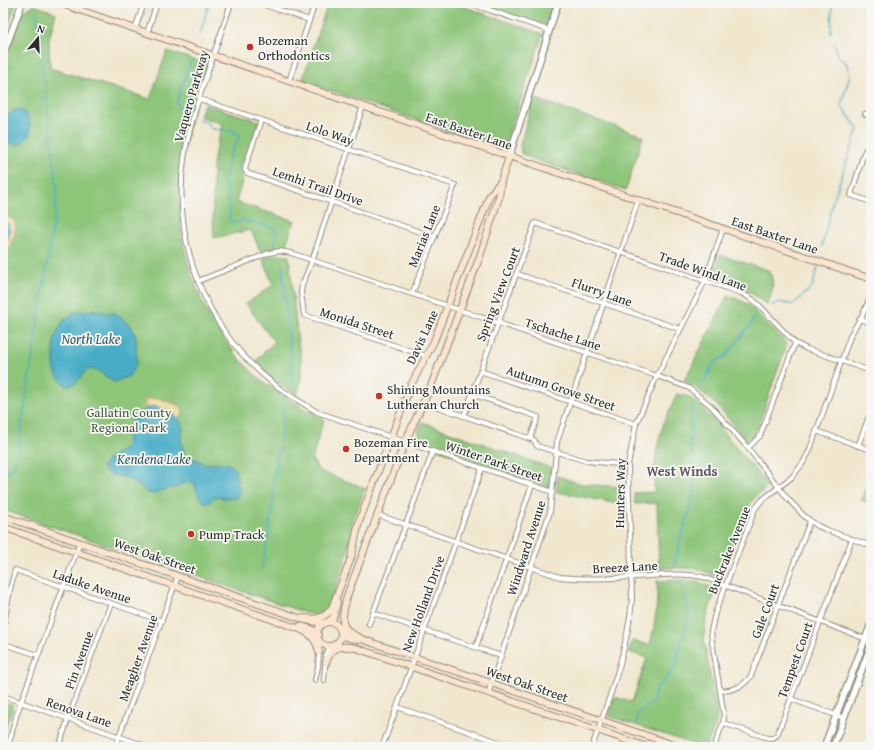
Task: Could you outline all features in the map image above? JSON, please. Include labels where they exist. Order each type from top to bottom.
[{"type":"main road","name":"East Baxter Lane","points":[[59,3],[871,279]]},
{"type":"main road","name":"Davis Lane","points":[[347,596],[405,442],[432,386],[480,256],[499,197],[501,181],[509,157]]},
{"type":"main road","name":"Davis Lane","points":[[338,595],[351,558],[360,522],[411,385],[434,341],[490,195],[501,181]]},
{"type":"main road","name":"West Oak Street","points":[[3,516],[301,618]]},
{"type":"main road","name":"West Oak Street","points":[[3,527],[285,624]]},
{"type":"main road","points":[[301,618],[323,618],[332,610],[338,595]]},
{"type":"main road","points":[[319,638],[318,629],[333,618],[335,614],[338,595]]},
{"type":"main road","points":[[333,645],[340,639],[340,616],[347,596]]},
{"type":"main road","points":[[347,596],[343,616],[344,626],[349,633],[367,641]]},
{"type":"main road","points":[[301,618],[308,621],[334,623],[346,637],[359,641],[367,641]]},
{"type":"main road","points":[[285,624],[311,629],[327,645],[344,644],[356,648]]},
{"type":"main road","points":[[285,624],[310,634],[316,641],[319,652]]},
{"type":"main road","name":"West Oak Street","points":[[367,641],[680,747]]},
{"type":"main road","points":[[326,663],[330,653],[338,648],[356,648]]},
{"type":"main road","name":"West Oak Street","points":[[356,648],[647,747]]},
{"type":"street","points":[[3,55],[22,3]]},
{"type":"street","points":[[135,29],[144,3]]},
{"type":"street","points":[[147,33],[157,3]]},
{"type":"street","name":"Vaquero Parkway","points":[[231,3],[199,99],[184,159],[182,201],[186,238],[204,297],[230,340],[258,370],[284,392],[317,412],[405,442]]},
{"type":"street","points":[[259,3],[309,20]]},
{"type":"street","points":[[288,81],[315,3]]},
{"type":"street","points":[[469,3],[548,30]]},
{"type":"street","name":"Davis Lane","points":[[509,157],[548,30],[558,3]]},
{"type":"street","name":"Lolo Way","points":[[199,99],[455,185]]},
{"type":"street","points":[[312,261],[363,106]]},
{"type":"street","points":[[865,114],[871,116]]},
{"type":"street","name":"Lemhi Trail Drive","points":[[261,120],[246,165],[245,170],[247,173],[435,237]]},
{"type":"street","points":[[871,140],[864,153],[851,195],[871,202]]},
{"type":"street","name":"Marias Lane","points":[[412,294],[455,185]]},
{"type":"street","name":"Windward Avenue","points":[[488,694],[550,512],[557,442],[638,201]]},
{"type":"street","name":"Trade Wind Lane","points":[[536,223],[741,293],[752,299],[795,343],[807,349],[871,371]]},
{"type":"street","name":"Spring View Court","points":[[464,416],[536,223]]},
{"type":"street","name":"Hunters Way","points":[[592,747],[624,650],[630,620],[632,598],[628,465],[636,424],[657,376],[705,281],[723,229]]},
{"type":"street","name":"Tschache Lane","points":[[198,281],[269,253],[291,253],[689,388],[711,406],[748,448],[778,488],[810,521],[827,530],[871,546]]},
{"type":"street","name":"Monida Street","points":[[312,261],[302,285],[301,292],[304,315],[426,356]]},
{"type":"street","name":"Flurry Lane","points":[[517,274],[680,329]]},
{"type":"street","name":"Buckrake Avenue","points":[[714,747],[724,716],[711,631],[715,613],[755,510],[762,500],[798,471],[809,452],[851,334],[871,295]]},
{"type":"street","points":[[860,319],[871,323]]},
{"type":"street","points":[[748,448],[760,436],[795,343]]},
{"type":"street","name":"Autumn Grove Street","points":[[480,371],[636,424]]},
{"type":"street","points":[[472,394],[538,417],[530,439]]},
{"type":"street","points":[[433,405],[534,440],[537,446],[556,452],[586,461],[628,465]]},
{"type":"street","points":[[858,446],[871,411]]},
{"type":"street","points":[[816,431],[871,450]]},
{"type":"street","name":"Winter Park Street","points":[[405,442],[553,492]]},
{"type":"street","points":[[369,624],[433,451]]},
{"type":"street","name":"New Holland Drive","points":[[382,747],[482,468]]},
{"type":"street","points":[[476,647],[532,485]]},
{"type":"street","name":"Breeze Lane","points":[[378,516],[532,566],[560,577],[580,579],[693,575],[868,640]]},
{"type":"street","name":"Gale Court","points":[[720,691],[738,688],[747,681],[754,670],[810,521]]},
{"type":"street","name":"Tempest Court","points":[[723,723],[768,738],[773,738],[779,732],[819,622],[852,539]]},
{"type":"street","points":[[8,747],[12,727],[20,702],[80,542]]},
{"type":"street","name":"Laduke Avenue","points":[[3,630],[15,570],[162,621]]},
{"type":"street","name":"Meagher Avenue","points":[[115,747],[178,576]]},
{"type":"street","name":"Pin Avenue","points":[[59,747],[111,603]]},
{"type":"street","points":[[373,613],[501,656]]},
{"type":"street","points":[[824,747],[868,640],[871,624]]},
{"type":"street","points":[[315,680],[318,667],[319,638]]},
{"type":"street","points":[[3,642],[4,644],[38,655]]},
{"type":"street","points":[[324,680],[326,655],[333,645]]},
{"type":"street","points":[[833,747],[871,645]]},
{"type":"street","name":"Renova Lane","points":[[3,696],[148,747]]},
{"type":"street","points":[[791,699],[844,718]]},
{"type":"street","points":[[397,707],[513,747]]},
{"type":"street","points":[[358,745],[364,747]]},
{"type":"green space","points":[[3,3],[16,3],[3,43]]},
{"type":"green space","points":[[328,3],[454,3],[543,34],[506,142],[500,146],[490,145],[302,81]]},
{"type":"green space","points":[[476,3],[553,3],[546,26]]},
{"type":"green space","name":"Gallatin County Regional Park","points":[[34,5],[56,13],[49,39],[50,68],[150,99],[167,51],[207,64],[186,140],[181,166],[179,195],[180,225],[194,282],[206,309],[221,335],[239,358],[260,379],[275,391],[324,419],[312,459],[319,471],[365,488],[353,522],[347,556],[329,608],[318,617],[3,510],[3,65],[23,11]]},
{"type":"green space","points":[[533,98],[643,136],[626,190],[535,160],[521,153],[520,146]]},
{"type":"green space","points":[[204,104],[259,121],[247,157],[241,162],[239,170],[243,178],[236,202],[295,221],[287,241],[288,250],[271,250],[261,253],[251,230],[214,238],[213,163],[223,124],[200,116]]},
{"type":"green space","points":[[280,255],[289,256],[298,343],[301,356],[301,376],[297,395],[282,386],[254,363],[274,342],[246,304],[273,285],[263,259]]},
{"type":"green space","points":[[720,255],[768,270],[773,283],[772,292],[767,305],[750,292],[712,278]]},
{"type":"green space","points":[[728,295],[748,304],[787,344],[757,429],[755,433],[746,440],[710,400],[694,386],[684,381]]},
{"type":"green space","points":[[677,394],[689,397],[702,407],[769,486],[755,497],[747,509],[721,578],[698,569],[659,568],[657,503],[635,504],[634,493],[654,492],[656,451],[663,425]]},
{"type":"green space","points":[[422,422],[551,468],[549,488],[414,441]]},
{"type":"green space","points":[[557,476],[582,484],[622,487],[623,505],[557,492]]},
{"type":"green space","points":[[865,489],[871,491],[871,504],[861,500]]},
{"type":"green space","points":[[657,581],[694,581],[717,589],[708,614],[704,633],[717,715],[716,724],[706,747],[702,747],[608,716],[614,697],[632,702],[647,658],[629,652],[632,641],[650,645],[656,613]]},
{"type":"green space","points":[[3,702],[13,705],[3,736]]},
{"type":"sand","points":[[3,215],[13,220],[16,229],[8,249],[4,245],[9,237],[3,221]]},
{"type":"sand","points":[[158,398],[179,405],[183,408],[183,414],[178,419],[171,413],[159,407],[146,408],[144,402],[145,399]]},
{"type":"water","points":[[17,109],[23,111],[27,116],[29,120],[30,134],[24,141],[17,145],[8,142],[6,137],[6,121],[9,115]]},
{"type":"water","points":[[3,221],[8,223],[9,232],[7,241],[3,246]]},
{"type":"water","name":"North Lake","points":[[93,310],[116,313],[132,327],[136,337],[137,364],[129,376],[114,382],[97,370],[88,369],[76,382],[70,386],[66,386],[57,376],[54,367],[54,339],[63,321],[74,312]]},
{"type":"water","name":"Kendena Lake","points":[[151,407],[161,408],[171,412],[182,423],[183,431],[181,440],[186,459],[195,459],[203,463],[225,463],[234,467],[240,490],[240,494],[236,498],[231,499],[215,497],[208,503],[205,502],[197,493],[195,484],[190,482],[181,484],[178,487],[159,491],[154,494],[148,493],[132,481],[108,474],[102,468],[110,458],[125,446],[128,440],[130,425],[135,418],[141,412]]},
{"type":"waterway","points":[[200,35],[209,3]]},
{"type":"waterway","points":[[831,33],[832,3]]},
{"type":"waterway","points":[[3,474],[15,467],[14,461],[17,456],[55,213],[57,189],[37,14]]},
{"type":"waterway","points":[[822,246],[833,201],[858,129],[841,105],[850,75],[846,62],[840,59],[834,44]]},
{"type":"waterway","points":[[186,114],[178,107],[177,101],[191,61]]},
{"type":"waterway","points":[[199,119],[206,122],[212,129],[232,131],[240,135],[228,160],[225,180],[230,215],[229,220],[234,224],[243,220],[275,228],[277,234],[274,244]]},
{"type":"waterway","points":[[282,265],[292,370],[291,386]]},
{"type":"waterway","points":[[772,305],[779,302],[793,305],[812,287],[818,267]]},
{"type":"waterway","points":[[700,390],[714,363],[727,355],[755,318]]},
{"type":"waterway","points":[[674,568],[680,541],[690,509],[695,482],[690,444],[693,403]]},
{"type":"waterway","points":[[280,443],[285,404]]},
{"type":"waterway","points":[[262,569],[272,511],[274,477],[279,448]]},
{"type":"waterway","points":[[637,723],[637,714],[653,702],[656,688],[666,679],[676,665],[681,640],[687,626],[689,610],[681,582]]},
{"type":"place","name":"Bozeman Orthodontics","points":[[250,47]]},
{"type":"place","name":"Shining Mountains Lutheran Church","points":[[379,396]]},
{"type":"place","name":"Bozeman Fire Department","points":[[346,449]]},
{"type":"place","name":"Pump Track","points":[[191,534]]},
{"type":"district","name":"West Winds","points":[[682,471]]}]
